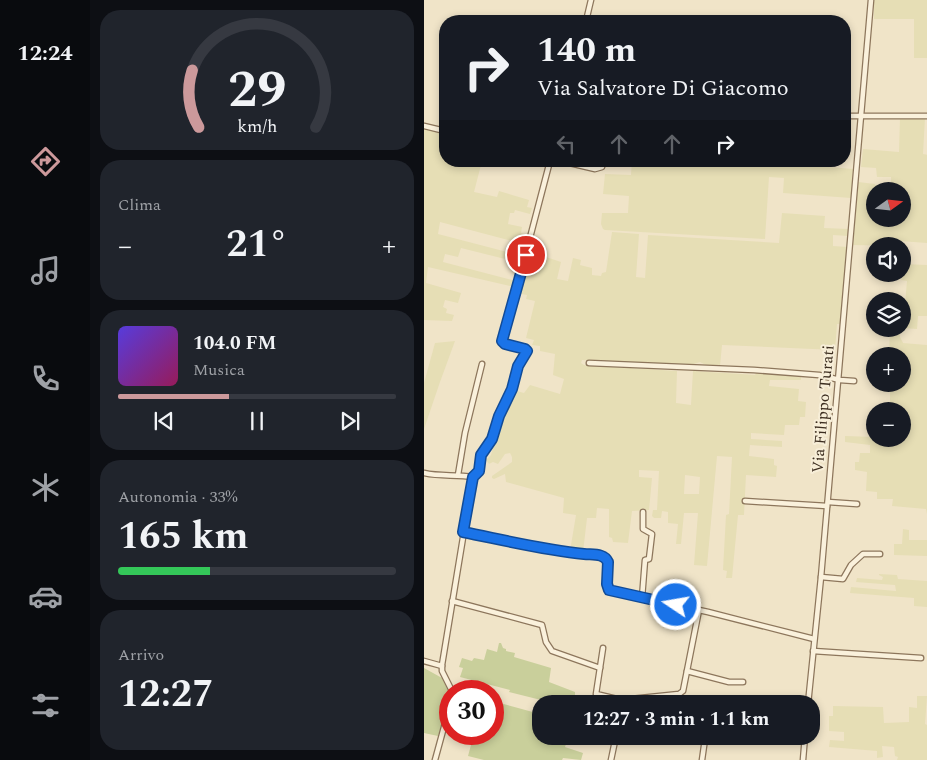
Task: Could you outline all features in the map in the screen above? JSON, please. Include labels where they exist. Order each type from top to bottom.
[{"type":"street","points":[[587,15],[591,0]]},
{"type":"street","name":"Via Filippo Turati","points":[[809,695],[821,577],[871,0]]},
{"type":"street","points":[[851,116],[927,116]]},
{"type":"street","points":[[424,126],[439,130]]},
{"type":"street","points":[[446,680],[442,671],[442,666],[473,477],[479,471],[481,455],[492,439],[499,416],[512,389],[518,366],[527,351],[505,344],[502,341],[548,167]]},
{"type":"street","points":[[589,363],[754,370],[854,381]]},
{"type":"street","points":[[458,475],[465,433],[482,364]]},
{"type":"street","points":[[424,473],[437,476],[458,475],[473,477]]},
{"type":"street","points":[[745,501],[857,504]]},
{"type":"street","points":[[642,598],[645,560],[649,559],[652,534],[643,529],[643,512]]},
{"type":"street","points":[[463,532],[571,552],[600,555],[608,562],[608,589],[612,591],[699,610],[814,639]]},
{"type":"street","points":[[821,577],[843,579],[851,565],[863,554],[880,554]]},
{"type":"street","points":[[452,601],[542,625],[546,642],[552,651],[600,668]]},
{"type":"street","points":[[670,695],[682,693],[699,610]]},
{"type":"street","points":[[599,695],[596,694],[603,648]]},
{"type":"street","points":[[813,651],[921,658]]},
{"type":"street","points":[[424,661],[442,666]]},
{"type":"street","points":[[687,670],[729,682],[743,682]]},
{"type":"street","points":[[435,760],[439,745]]},
{"type":"street","points":[[611,760],[614,745]]},
{"type":"street","points":[[702,760],[706,745]]},
{"type":"street","points":[[803,760],[804,745]]},
{"type":"shaded area","points":[[874,0],[927,0],[927,58],[914,58],[914,19],[874,19]]},
{"type":"shaded area","points":[[900,118],[925,118],[923,154],[928,155],[927,243],[911,242],[911,237],[866,237],[866,245],[853,245],[858,182],[866,183],[866,228],[912,228],[912,182],[891,182],[891,177],[877,177],[876,168],[861,167],[863,149],[899,152]]},
{"type":"shaded area","points":[[424,128],[439,132],[439,167],[480,167],[474,192],[497,197],[499,191],[529,200],[527,207],[532,208],[530,214],[515,210],[514,213],[510,213],[508,224],[522,227],[521,233],[529,236],[527,245],[440,222],[438,234],[523,256],[521,263],[461,248],[458,257],[445,254],[443,262],[516,281],[514,287],[428,267],[426,283],[461,293],[458,303],[445,300],[443,307],[447,309],[446,313],[454,315],[452,321],[424,320]]},
{"type":"shaded area","points":[[632,167],[829,167],[853,169],[851,198],[783,193],[784,178],[769,177],[765,239],[605,230],[601,224],[602,213],[628,213],[629,196],[603,194],[605,174],[631,175]]},
{"type":"shaded area","points":[[782,213],[825,216],[824,228],[849,229],[848,236],[833,235],[833,246],[848,247],[841,324],[837,324],[835,350],[722,345],[720,366],[708,366],[700,362],[691,365],[667,365],[582,360],[581,363],[584,365],[677,371],[676,403],[691,405],[693,371],[755,375],[757,371],[801,375],[801,380],[770,380],[769,386],[799,389],[798,401],[806,402],[805,417],[800,417],[799,425],[785,425],[784,435],[751,433],[751,439],[782,441],[782,447],[750,445],[749,456],[774,459],[774,465],[777,466],[776,477],[746,475],[744,515],[738,515],[732,578],[726,578],[727,571],[723,570],[726,515],[729,514],[732,457],[717,456],[707,566],[694,565],[698,513],[684,513],[681,544],[676,544],[678,524],[668,523],[668,512],[662,511],[661,518],[654,518],[652,516],[653,510],[657,510],[659,471],[639,470],[639,477],[652,478],[649,510],[632,511],[628,543],[613,542],[612,538],[609,537],[609,509],[597,508],[596,518],[587,518],[583,552],[570,551],[576,515],[563,513],[564,498],[506,482],[505,474],[494,479],[492,478],[492,476],[512,462],[510,453],[505,454],[498,464],[493,462],[489,464],[486,460],[491,455],[493,448],[489,447],[513,390],[524,393],[530,385],[560,394],[564,379],[553,375],[555,354],[540,351],[540,346],[532,345],[534,340],[526,338],[535,301],[526,299],[527,295],[516,293],[528,251],[561,262],[557,279],[568,281],[573,258],[581,260],[580,265],[592,268],[592,275],[601,276],[602,273],[606,272],[612,232],[639,234],[636,277],[645,278],[648,235],[779,243]],"holes":[[[685,475],[700,477],[699,494],[684,494]]]},
{"type":"shaded area","points":[[911,264],[927,265],[927,316],[918,316],[917,329],[911,329],[911,292],[906,292],[907,282],[911,282]]},
{"type":"shaded area","points":[[890,337],[900,337],[903,343],[927,345],[927,514],[926,509],[892,506],[893,499],[877,499],[877,492],[866,491],[867,472],[855,470],[855,462],[859,462],[860,453],[870,453],[870,447],[911,447],[911,402],[890,402],[890,392],[911,392],[911,347],[889,347]]},
{"type":"shaded area","points":[[455,341],[424,429],[424,383],[435,343]]},
{"type":"shaded area","points":[[845,436],[866,437],[866,445],[845,442]]},
{"type":"shaded area","points":[[903,529],[909,530],[909,540],[927,540],[927,556],[894,555],[894,544],[902,544]]},
{"type":"shaded area","points":[[879,574],[897,575],[898,579],[927,581],[927,607],[914,606],[914,598],[850,593],[851,587],[896,591],[895,585],[856,582],[857,578],[882,580],[883,577]]},
{"type":"shaded area","points":[[917,696],[927,696],[925,724],[927,725],[927,760],[897,760],[898,757],[895,756],[894,747],[882,746],[883,757],[877,758],[877,751],[829,747],[830,740],[844,741],[844,732],[829,731],[829,716],[833,716],[833,706],[883,707],[884,723],[909,722],[909,707],[917,708]]},
{"type":"green space","points":[[499,643],[501,643],[506,651],[515,653],[514,657],[551,668],[549,682],[575,692],[575,695],[532,695],[532,698],[509,692],[510,690],[504,688],[504,680],[472,680],[460,677],[463,668],[459,667],[462,658],[472,661],[474,658],[484,660],[487,649],[497,652]]},
{"type":"green space","points":[[424,668],[443,680],[439,680],[438,736],[424,733]]},
{"type":"green space","points":[[504,704],[532,712],[532,745],[566,745],[565,747],[583,753],[581,760],[563,758],[562,760],[484,760],[468,756],[471,745],[504,745]]},
{"type":"route","points":[[526,255],[502,341],[505,344],[527,351],[518,366],[510,395],[499,416],[490,444],[481,455],[481,467],[473,477],[463,532],[571,552],[600,555],[608,562],[607,584],[609,590],[676,605]]}]
